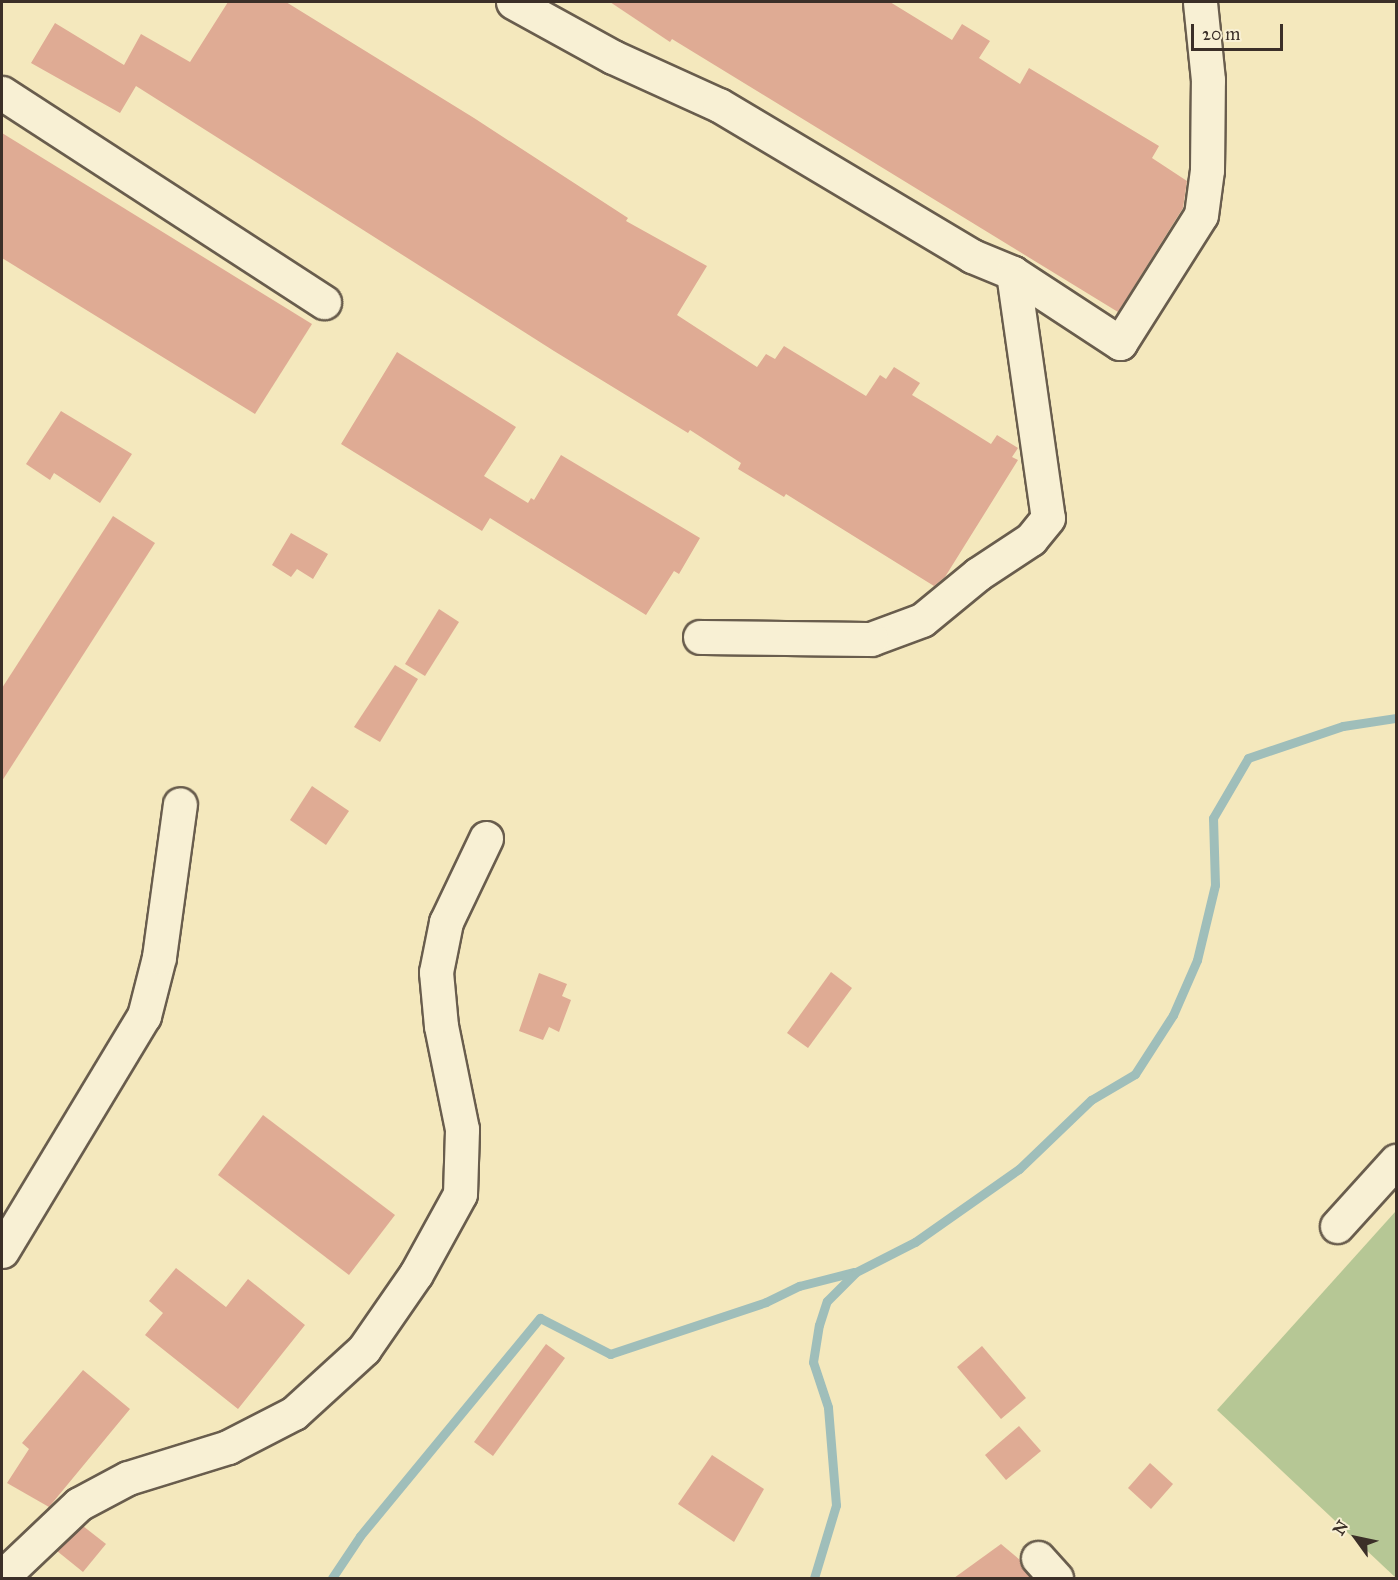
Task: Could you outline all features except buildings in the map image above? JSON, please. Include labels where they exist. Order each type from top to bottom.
[{"type":"lane","points":[[513,2],[613,57],[719,105],[972,256],[1013,273],[1120,344],[1201,215],[1207,170],[1208,80],[1200,2]]},
{"type":"lane","points":[[2,93],[324,302]]},
{"type":"lane","points":[[700,637],[871,639],[922,620],[978,574],[1031,539],[1048,518],[1013,273]]},
{"type":"lane","points":[[2,1251],[144,1016],[159,957],[180,804]]},
{"type":"lane","points":[[2,1577],[79,1504],[128,1478],[228,1447],[294,1413],[364,1349],[416,1274],[460,1194],[462,1129],[441,1026],[436,972],[446,922],[486,838]]},
{"type":"lane","points":[[1337,1226],[1396,1161]]},
{"type":"green space","points":[[1396,1213],[1396,1578],[1217,1410]]},
{"type":"waterway","points":[[814,1578],[836,1505],[828,1407],[813,1362],[819,1325],[827,1301],[856,1272],[915,1242],[1019,1169],[1091,1100],[1135,1074],[1173,1015],[1197,960],[1215,885],[1213,818],[1248,758],[1343,726],[1396,718]]},
{"type":"waterway","points":[[332,1578],[360,1536],[540,1318],[610,1354],[766,1302],[799,1286],[854,1272]]}]
